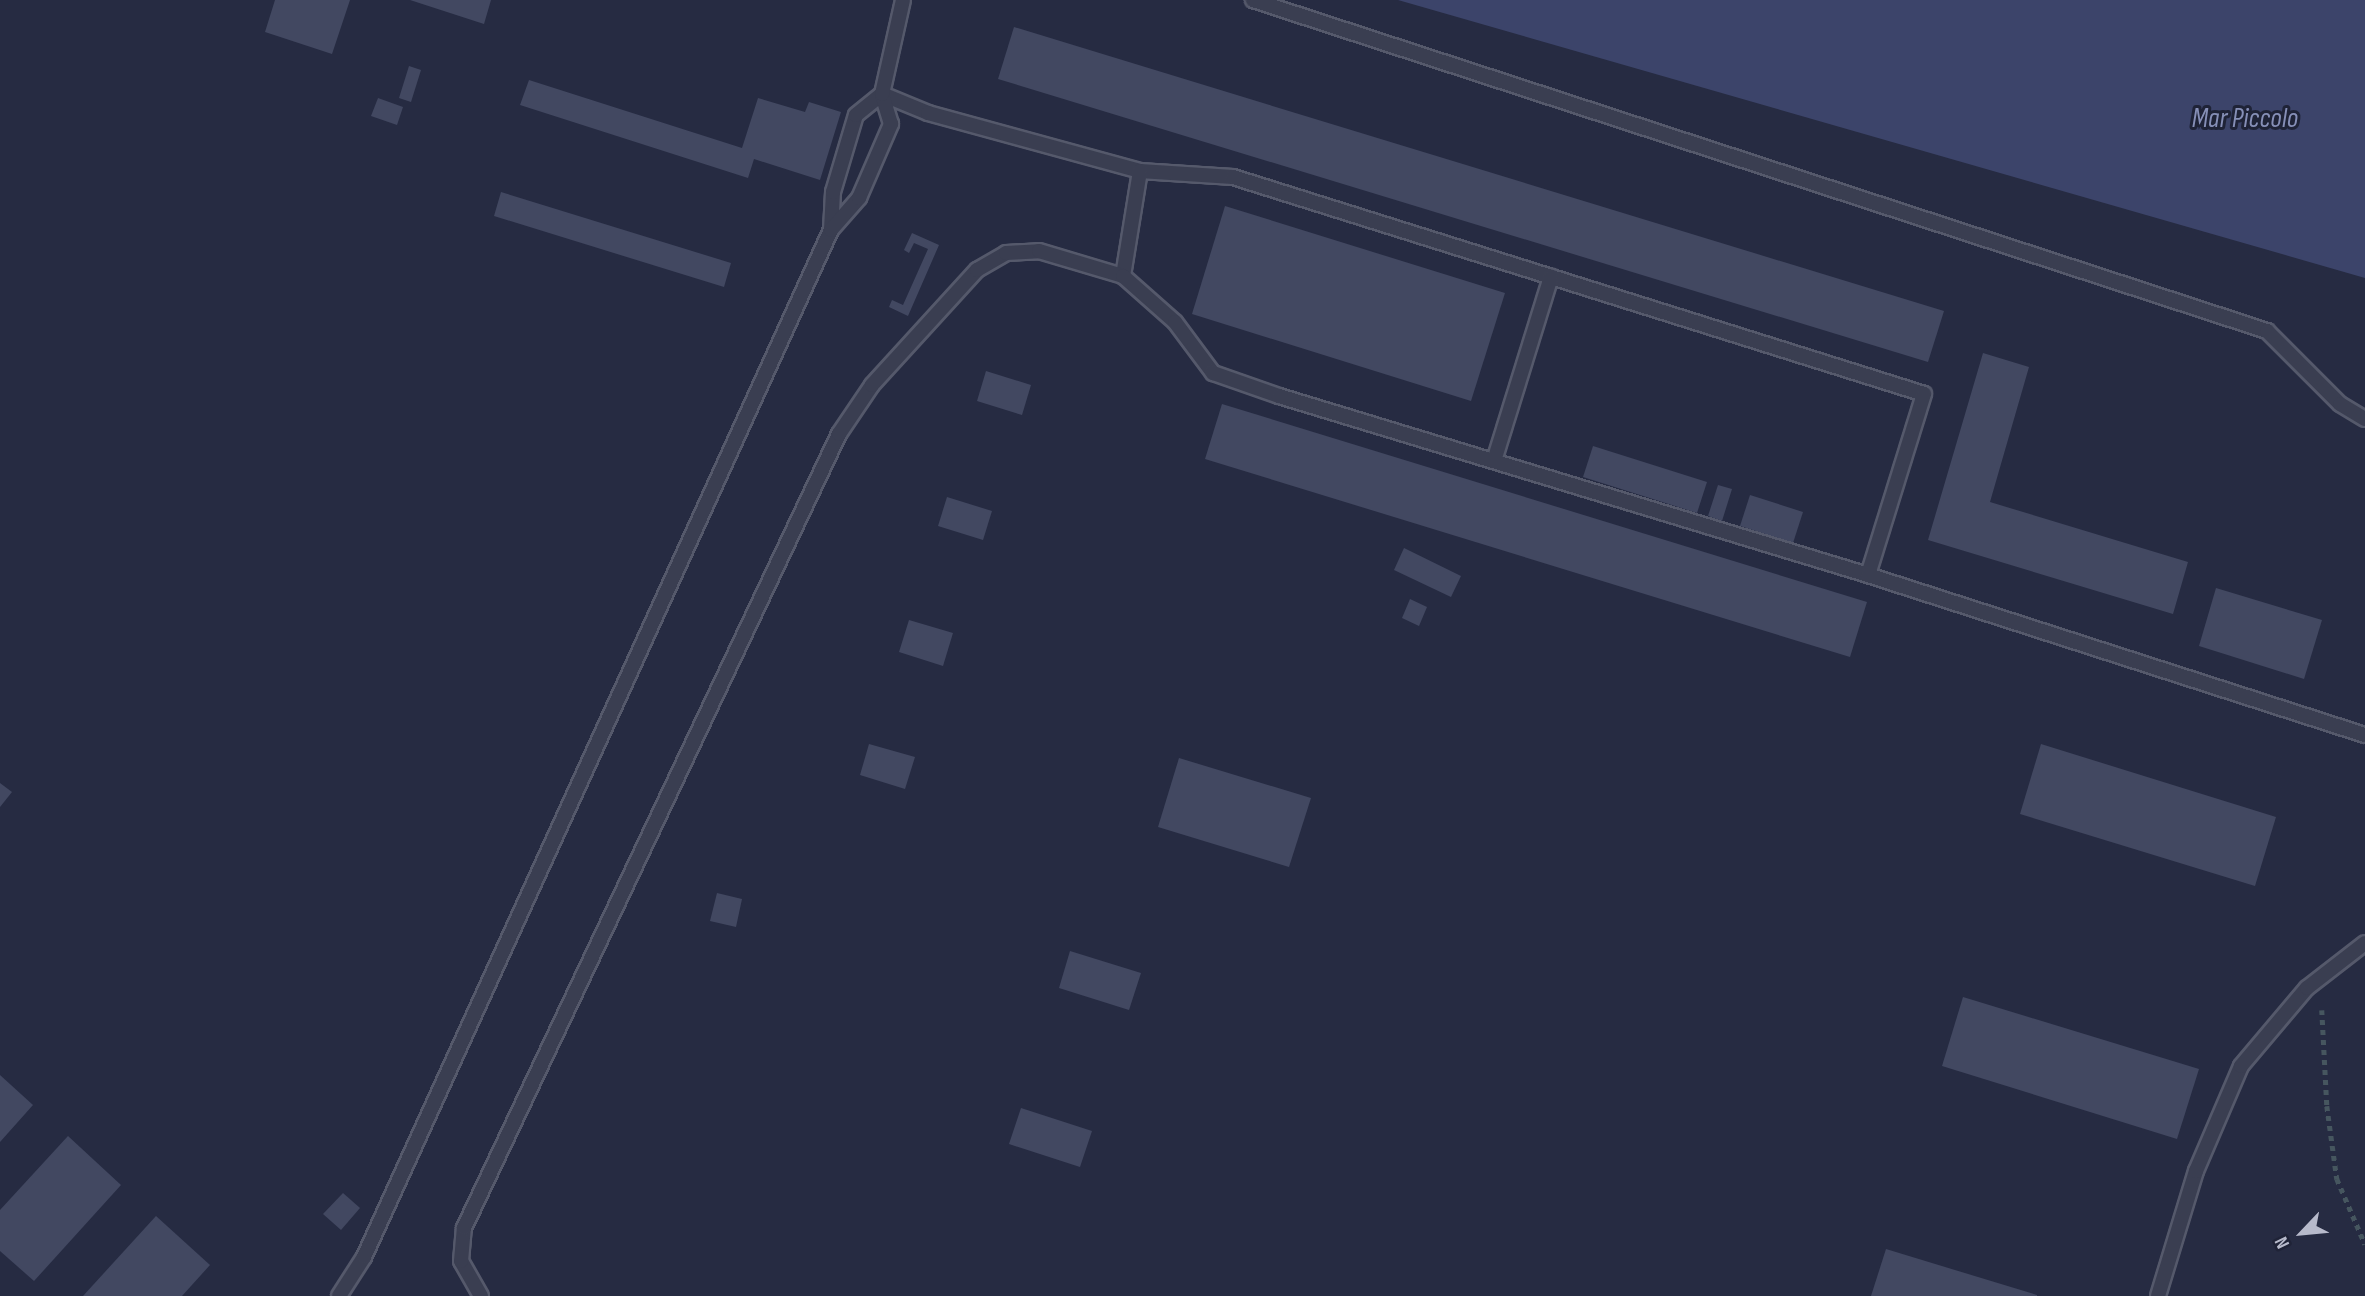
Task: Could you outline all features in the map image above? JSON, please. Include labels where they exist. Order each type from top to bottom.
[{"type":"lane","points":[[339,1296],[364,1257],[831,230],[859,198],[891,124],[882,94],[903,0]]},
{"type":"lane","points":[[1253,0],[2267,331],[2340,404],[2365,419]]},
{"type":"lane","points":[[882,94],[928,113],[1140,171],[1233,177],[1924,394],[1868,575]]},
{"type":"lane","points":[[831,230],[833,192],[856,115],[882,94]]},
{"type":"lane","points":[[1124,275],[1140,171]]},
{"type":"lane","points":[[481,1296],[461,1261],[464,1228],[839,434],[872,386],[976,270],[1006,253],[1039,251],[1124,275],[1175,322],[1213,373],[1868,575],[2365,735]]},
{"type":"lane","points":[[1494,461],[1551,277]]},
{"type":"lane","points":[[2158,1296],[2196,1171],[2241,1066],[2320,978],[2365,943]]},
{"type":"path","points":[[2320,978],[2327,1106],[2337,1179],[2365,1244]]},
{"type":"water","name":"Mar Piccolo","points":[[1398,0],[2365,0],[2365,278]]},
{"type":"building","points":[[275,0],[350,0],[332,54],[265,32]]},
{"type":"building","points":[[410,0],[491,0],[484,24]]},
{"type":"building","points":[[1014,27],[1944,311],[1928,362],[998,79]]},
{"type":"building","points":[[409,66],[421,70],[411,102],[399,98]]},
{"type":"building","points":[[529,80],[742,148],[758,98],[805,112],[809,102],[841,112],[820,180],[754,159],[748,178],[520,105]]},
{"type":"building","points":[[378,98],[403,107],[397,125],[371,116]]},
{"type":"building","points":[[501,192],[731,263],[724,287],[494,216]]},
{"type":"building","points":[[1225,206],[1505,293],[1471,401],[1192,314]]},
{"type":"building","points":[[912,233],[939,245],[908,316],[889,307],[892,300],[903,305],[928,249],[914,243],[909,253],[904,250]]},
{"type":"building","points":[[1983,353],[2029,367],[1990,502],[2188,562],[2173,614],[1928,540]]},
{"type":"building","points":[[986,371],[1031,385],[1022,415],[977,401]]},
{"type":"building","points":[[1222,404],[1867,602],[1850,657],[1205,459]]},
{"type":"building","points":[[1593,446],[1707,482],[1697,513],[1583,477]]},
{"type":"building","points":[[1718,485],[1732,489],[1722,521],[1708,516]]},
{"type":"building","points":[[1750,495],[1803,512],[1793,543],[1740,526]]},
{"type":"building","points":[[947,497],[992,511],[983,540],[938,526]]},
{"type":"building","points":[[1404,548],[1461,576],[1451,597],[1394,570]]},
{"type":"building","points":[[2216,588],[2322,620],[2304,679],[2199,646]]},
{"type":"building","points":[[1410,599],[1427,607],[1419,626],[1402,618]]},
{"type":"building","points":[[909,620],[953,633],[943,666],[899,652]]},
{"type":"building","points":[[869,744],[915,757],[905,789],[860,775]]},
{"type":"building","points":[[2041,744],[2276,817],[2255,886],[2020,814]]},
{"type":"building","points":[[1179,758],[1311,798],[1289,867],[1158,827]]},
{"type":"building","points":[[0,783],[12,792],[0,807]]},
{"type":"building","points":[[717,893],[742,899],[736,927],[710,921]]},
{"type":"building","points":[[1070,951],[1141,973],[1129,1010],[1059,988]]},
{"type":"building","points":[[1963,997],[2199,1069],[2177,1139],[1942,1066]]},
{"type":"building","points":[[0,1075],[33,1105],[0,1142]]},
{"type":"building","points":[[1021,1108],[1092,1131],[1080,1167],[1009,1144]]},
{"type":"building","points":[[68,1136],[121,1185],[34,1281],[0,1251],[0,1210]]},
{"type":"building","points":[[343,1193],[360,1208],[341,1230],[323,1214]]},
{"type":"building","points":[[156,1216],[210,1265],[182,1296],[83,1296]]},
{"type":"building","points":[[1886,1249],[2037,1295],[2037,1296],[1871,1296]]}]
